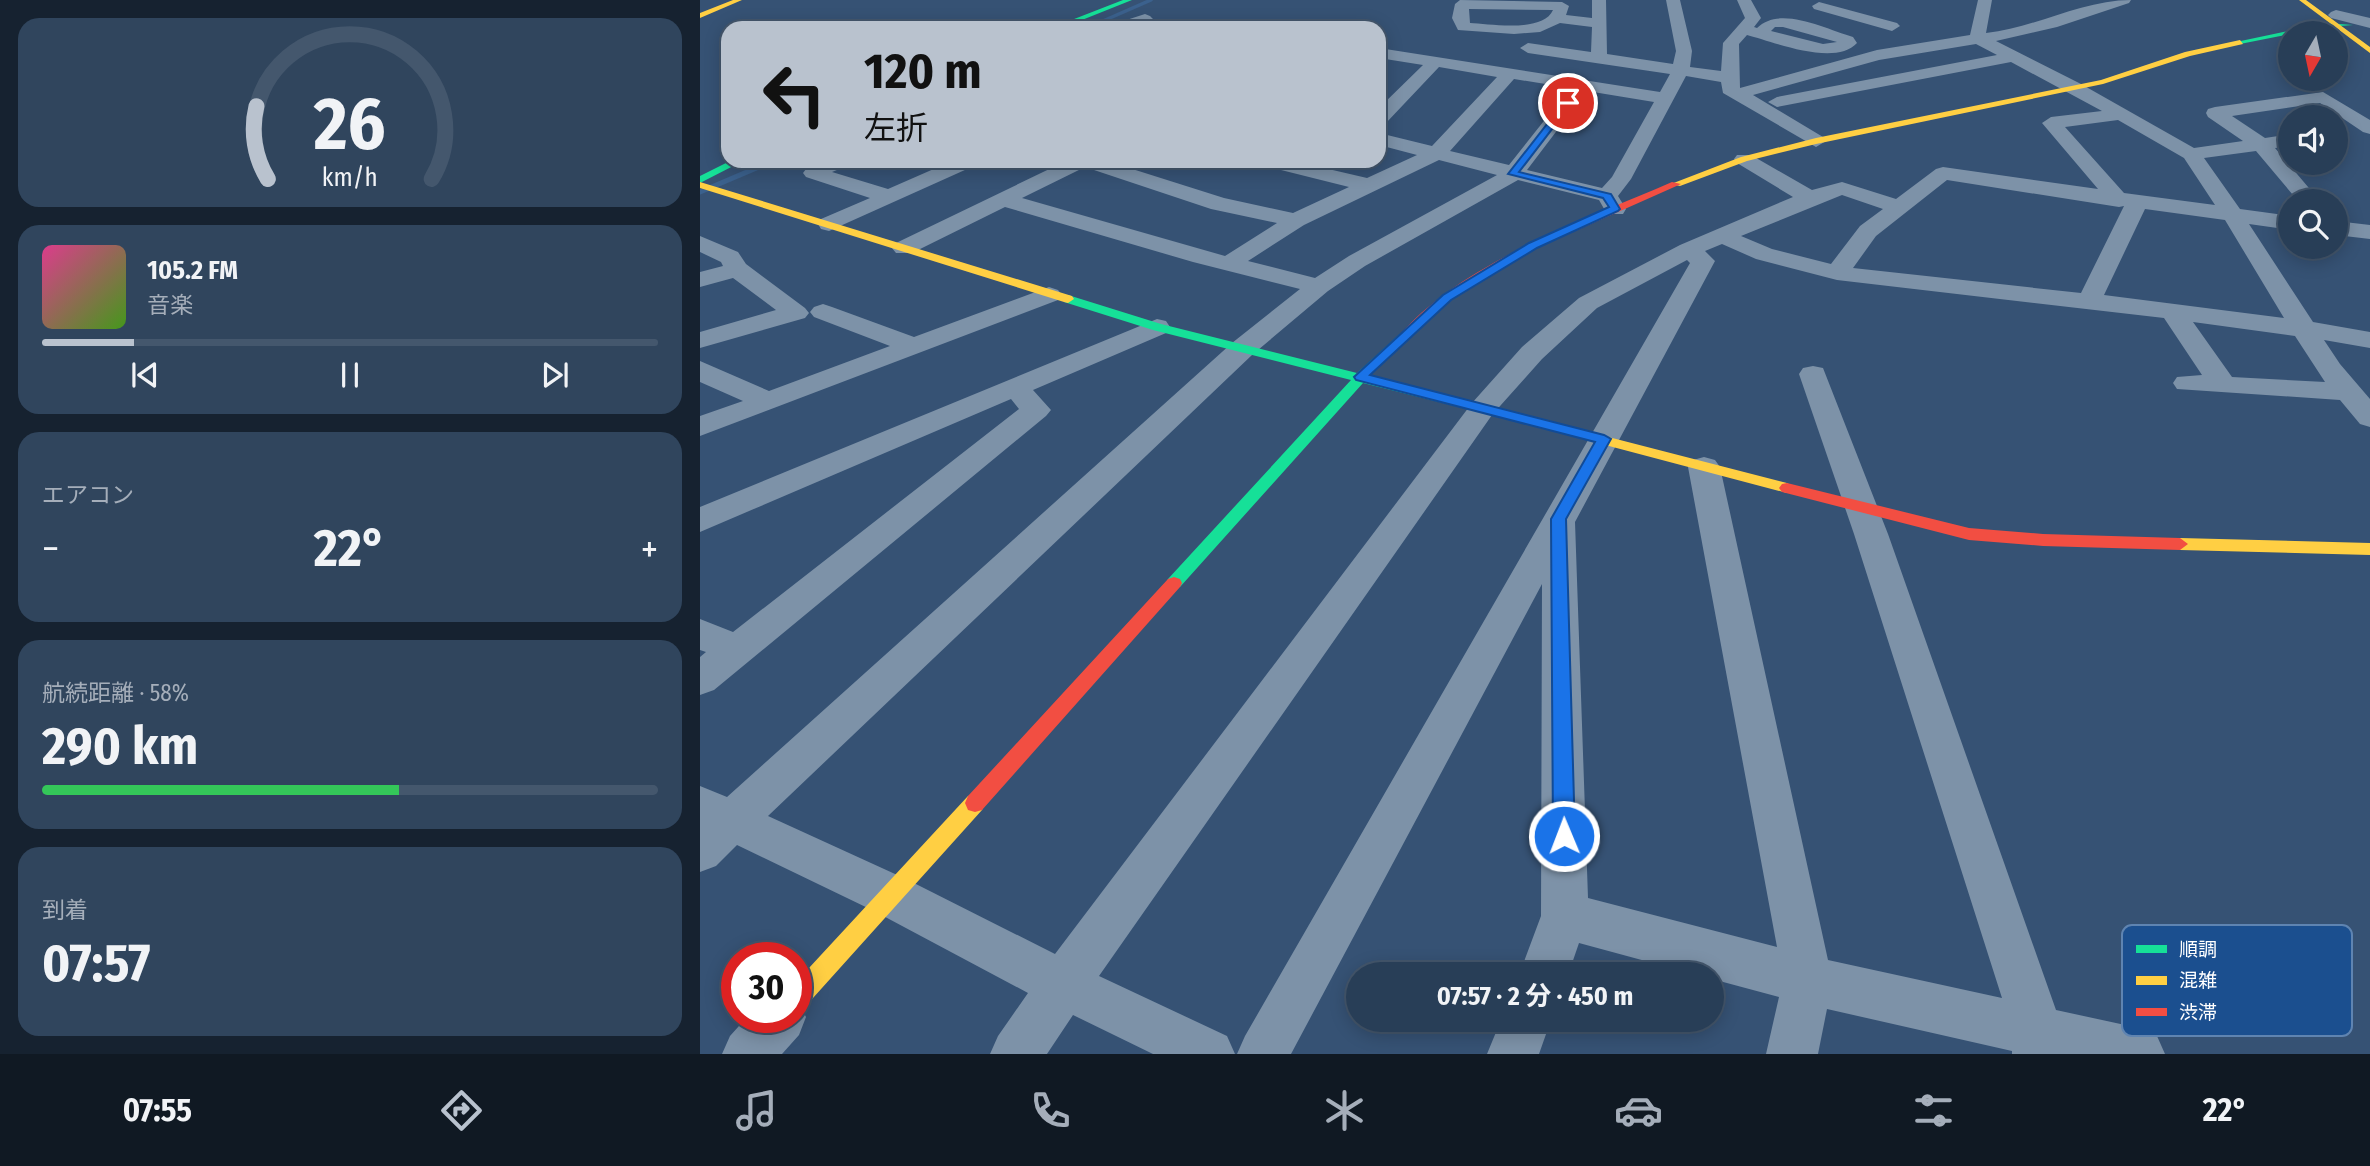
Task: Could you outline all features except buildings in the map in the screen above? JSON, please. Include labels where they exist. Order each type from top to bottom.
[{"type":"main road","points":[[700,16],[739,0]]},
{"type":"main road","points":[[1074,21],[1129,0]]},
{"type":"main road","points":[[2302,0],[2340,21]]},
{"type":"main road","points":[[2315,0],[2340,21]]},
{"type":"main road","points":[[2348,26],[2370,40]]},
{"type":"main road","points":[[2348,29],[2370,51]]},
{"type":"main road","points":[[812,982],[1361,377],[1447,297],[1611,202],[1669,186],[1744,159],[1816,141],[2103,82],[2188,54],[2278,33]]},
{"type":"main road","points":[[706,185],[729,168]]},
{"type":"main road","points":[[706,185],[1157,327],[1969,534],[2043,540],[2370,549]]},
{"type":"street","points":[[1598,58],[1601,24],[1599,0]]},
{"type":"street","points":[[1386,141],[1611,202],[1681,69],[1684,51],[1674,0]]},
{"type":"street","points":[[1734,86],[1731,43],[1753,18],[1744,0]]},
{"type":"street","points":[[1977,38],[1985,0]]},
{"type":"street","points":[[1734,86],[1977,38],[1990,38],[2052,24],[2124,0]]},
{"type":"street","points":[[1462,4],[1562,6],[1557,18],[1550,25],[1538,29],[1464,27],[1460,18],[1462,4]]},
{"type":"street","points":[[1816,6],[1892,26]]},
{"type":"street","points":[[1557,18],[1601,24]]},
{"type":"street","points":[[1139,21],[1145,19]]},
{"type":"street","points":[[2348,22],[2370,23]]},
{"type":"street","points":[[1743,29],[1761,33]]},
{"type":"street","points":[[1977,38],[2075,88],[2191,155],[2234,217],[2329,369],[2370,418]]},
{"type":"street","points":[[1528,48],[1681,69],[1734,86],[1758,106],[1816,141]]},
{"type":"street","points":[[1386,54],[1666,98]]},
{"type":"street","points":[[1758,106],[2015,56]]},
{"type":"street","points":[[1386,112],[1435,62]]},
{"type":"street","points":[[1230,263],[1296,219],[1437,153],[1510,74]]},
{"type":"street","points":[[1209,1054],[1064,985],[890,895],[710,826],[1242,349],[1319,286],[1357,261],[1513,174],[1582,85]]},
{"type":"street","points":[[2299,189],[2261,144],[2215,113],[2323,97],[2370,128]]},
{"type":"street","points":[[2120,114],[2051,123],[2128,201]]},
{"type":"street","points":[[2348,131],[2370,128]]},
{"type":"street","points":[[2191,155],[2278,142]]},
{"type":"street","points":[[1744,159],[1810,198]]},
{"type":"street","points":[[825,168],[813,173],[890,197]]},
{"type":"street","points":[[829,224],[954,168]]},
{"type":"street","points":[[904,248],[1069,168]]},
{"type":"street","points":[[1106,168],[1219,204],[1296,219]]},
{"type":"street","points":[[1297,168],[1368,185]]},
{"type":"street","points":[[1837,273],[1868,231],[1943,173],[2278,222]]},
{"type":"street","points":[[1016,1054],[1482,408],[1532,353],[1588,303],[1688,250],[1764,216],[1842,188],[1899,207]]},
{"type":"street","points":[[1001,200],[1201,257],[1319,286]]},
{"type":"street","points":[[2088,301],[2128,201]]},
{"type":"street","points":[[2348,229],[2370,232]]},
{"type":"street","points":[[1723,236],[1764,254],[1837,273],[2088,301],[2370,340]]},
{"type":"street","points":[[700,243],[730,257],[737,269],[796,313],[700,340]]},
{"type":"street","points":[[1263,1054],[1703,261],[1688,250]]},
{"type":"street","points":[[700,280],[737,269]]},
{"type":"street","points":[[700,427],[1049,295]]},
{"type":"street","points":[[823,312],[915,346]]},
{"type":"street","points":[[2173,312],[2223,385]]},
{"type":"street","points":[[700,520],[1157,327]]},
{"type":"street","points":[[700,369],[701,372],[768,401]]},
{"type":"street","points":[[1813,374],[1861,508],[2038,1042]]},
{"type":"street","points":[[2187,383],[2348,392]]},
{"type":"street","points":[[700,679],[1036,410],[1015,387]]},
{"type":"street","points":[[1704,467],[1808,980],[1792,1054]]},
{"type":"street","points":[[1548,962],[1565,916],[1559,519]]},
{"type":"street","points":[[700,634],[736,649]]},
{"type":"street","points":[[1565,916],[2038,1042],[2139,1054]]},
{"type":"street","points":[[1513,1054],[1521,1032]]},
{"type":"street","points":[[748,1054],[767,1033]]},
{"type":"waterway","points":[[1103,21],[1151,0]]},
{"type":"waterway","points":[[700,192],[757,168]]},
{"type":"traffic: fast","points":[[1074,21],[1129,0]]},
{"type":"traffic: fast","points":[[2240,42],[2326,25],[2349,25]]},
{"type":"traffic: fast","points":[[700,180],[724,168]]},
{"type":"traffic: fast","points":[[1068,299],[1157,327],[1527,420]]},
{"type":"traffic: fast","points":[[1174,583],[1361,377],[1405,336]]},
{"type":"traffic: slow","points":[[700,16],[739,0]]},
{"type":"traffic: slow","points":[[2302,0],[2370,51]]},
{"type":"traffic: slow","points":[[1676,184],[1744,159],[1816,141],[2103,82],[2188,54],[2240,42]]},
{"type":"traffic: slow","points":[[700,185],[1068,299]]},
{"type":"traffic: slow","points":[[1527,420],[1787,488]]},
{"type":"traffic: slow","points":[[2180,544],[2370,549]]},
{"type":"traffic: slow","points":[[812,982],[975,803]]},
{"type":"traffic: jam","points":[[1405,336],[1447,297],[1533,246],[1676,184]]},
{"type":"traffic: jam","points":[[1787,488],[1969,534],[2043,540],[2180,544]]},
{"type":"traffic: jam","points":[[975,803],[1174,583]]},
{"type":"route","points":[[1564,836],[1559,519],[1604,439],[1361,377],[1447,297],[1533,246],[1615,209],[1607,196],[1513,174],[1568,103]]}]
